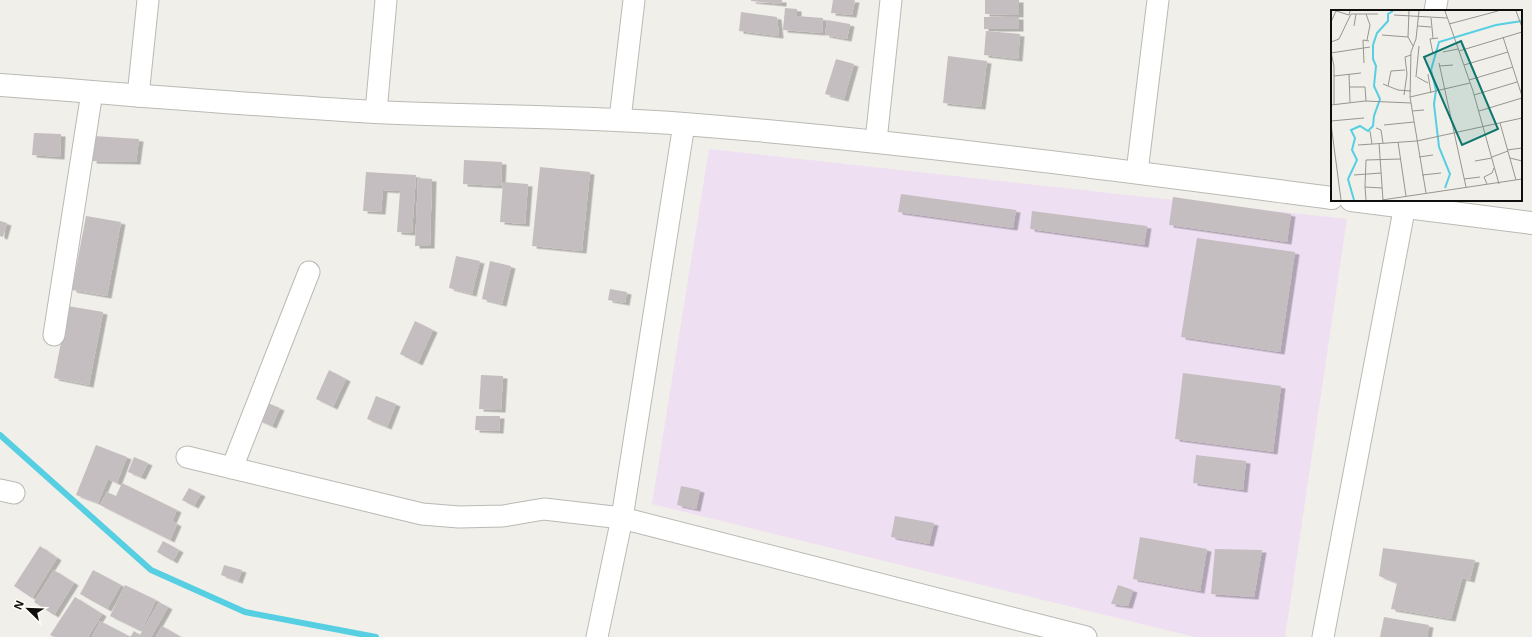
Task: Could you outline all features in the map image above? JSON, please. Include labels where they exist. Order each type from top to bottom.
[{"type":"street","points":[[138,96],[148,0]]},
{"type":"street","points":[[376,112],[386,0]]},
{"type":"street","points":[[620,119],[634,0]]},
{"type":"street","points":[[876,141],[891,0]]},
{"type":"street","points":[[1137,172],[1158,0]]},
{"type":"street","points":[[1435,10],[1437,0]]},
{"type":"street","points":[[0,86],[376,112],[620,119],[684,124],[876,141],[1137,172],[1331,198]]},
{"type":"street","points":[[54,335],[92,92]]},
{"type":"street","points":[[597,637],[622,518],[684,124]]},
{"type":"street","points":[[1369,201],[1406,203],[1532,223]]},
{"type":"street","points":[[1323,637],[1406,203]]},
{"type":"street","points":[[232,468],[309,272]]},
{"type":"street","points":[[186,457],[422,514],[459,517],[503,516],[544,509],[622,518],[1086,637]]},
{"type":"shaded area","points":[[709,149],[1347,219],[1285,637],[1195,637],[652,504]]},
{"type":"building","points":[[782,0],[782,4],[751,1]]},
{"type":"building","points":[[833,0],[855,0],[852,15],[831,13]]},
{"type":"building","points":[[985,0],[1019,0],[1019,15],[985,14]]},
{"type":"building","points":[[785,8],[797,9],[797,16],[823,18],[822,33],[783,30]]},
{"type":"building","points":[[741,12],[777,17],[779,36],[739,31]]},
{"type":"building","points":[[984,17],[1019,17],[1019,29],[984,29]]},
{"type":"building","points":[[827,20],[850,24],[847,39],[825,35]]},
{"type":"building","points":[[986,31],[1020,34],[1018,59],[984,55]]},
{"type":"building","points":[[948,56],[987,61],[981,107],[943,103]]},
{"type":"building","points":[[836,59],[854,64],[844,99],[825,94]]},
{"type":"building","points":[[34,133],[61,134],[60,157],[32,155]]},
{"type":"building","points":[[94,136],[139,139],[136,162],[92,161]]},
{"type":"building","points":[[464,160],[502,162],[501,186],[463,184]]},
{"type":"building","points":[[540,167],[590,172],[582,251],[532,246]]},
{"type":"building","points":[[366,172],[416,175],[412,233],[397,232],[400,191],[383,190],[381,212],[363,211]]},
{"type":"building","points":[[418,178],[432,179],[430,246],[415,246]]},
{"type":"building","points":[[503,182],[528,184],[525,224],[500,222]]},
{"type":"building","points":[[901,194],[1016,210],[1013,228],[898,212]]},
{"type":"building","points":[[1173,197],[1291,214],[1287,242],[1169,225]]},
{"type":"building","points":[[1032,211],[1147,226],[1144,245],[1030,229]]},
{"type":"building","points":[[86,216],[121,222],[107,296],[72,290]]},
{"type":"building","points":[[0,221],[7,223],[3,237],[0,236]]},
{"type":"building","points":[[1197,238],[1295,252],[1280,352],[1181,337]]},
{"type":"building","points":[[456,256],[480,261],[472,294],[449,288]]},
{"type":"building","points":[[490,261],[511,266],[502,304],[482,299]]},
{"type":"building","points":[[610,289],[627,292],[625,303],[608,300]]},
{"type":"building","points":[[68,306],[103,312],[89,385],[54,378]]},
{"type":"building","points":[[415,321],[433,330],[418,363],[400,354]]},
{"type":"building","points":[[329,370],[346,379],[333,407],[316,399]]},
{"type":"building","points":[[1183,373],[1281,386],[1273,452],[1175,439]]},
{"type":"building","points":[[481,375],[503,376],[501,410],[479,409]]},
{"type":"building","points":[[376,396],[396,404],[387,427],[367,419]]},
{"type":"building","points":[[265,402],[280,408],[272,426],[258,420]]},
{"type":"building","points":[[476,416],[500,416],[499,431],[475,430]]},
{"type":"building","points":[[96,445],[127,457],[117,483],[108,479],[98,503],[76,495]]},
{"type":"building","points":[[1196,455],[1246,461],[1243,490],[1193,483]]},
{"type":"building","points":[[134,457],[148,463],[141,477],[128,472]]},
{"type":"building","points":[[122,483],[177,510],[172,521],[177,524],[170,540],[100,505],[107,492],[116,496]]},
{"type":"building","points":[[681,486],[700,490],[696,509],[677,505]]},
{"type":"building","points":[[189,488],[201,494],[194,506],[182,500]]},
{"type":"building","points":[[895,516],[934,523],[929,544],[891,537]]},
{"type":"building","points":[[1140,537],[1207,549],[1200,591],[1133,579]]},
{"type":"building","points":[[163,541],[179,550],[173,561],[157,552]]},
{"type":"building","points":[[40,546],[57,558],[32,598],[14,586]]},
{"type":"building","points":[[1383,548],[1475,560],[1470,580],[1462,578],[1451,619],[1391,609],[1397,583],[1379,576]]},
{"type":"building","points":[[1215,549],[1262,550],[1254,597],[1211,594]]},
{"type":"building","points":[[224,565],[242,570],[238,581],[221,575]]},
{"type":"building","points":[[54,570],[74,583],[54,615],[34,602]]},
{"type":"building","points":[[93,570],[121,585],[107,609],[80,594]]},
{"type":"building","points":[[125,585],[156,600],[141,631],[110,616]]},
{"type":"building","points":[[1118,585],[1133,590],[1128,606],[1111,604]]},
{"type":"building","points":[[75,597],[102,614],[88,637],[54,637],[50,635]]},
{"type":"building","points":[[159,602],[168,607],[151,637],[130,637],[134,631],[140,635]]},
{"type":"building","points":[[1384,617],[1429,625],[1427,637],[1380,637]]},
{"type":"building","points":[[100,621],[127,635],[126,637],[92,637]]},
{"type":"building","points":[[162,626],[181,637],[156,637]]},
{"type":"waterway","points":[[0,435],[151,570],[245,612],[376,637]]}]
